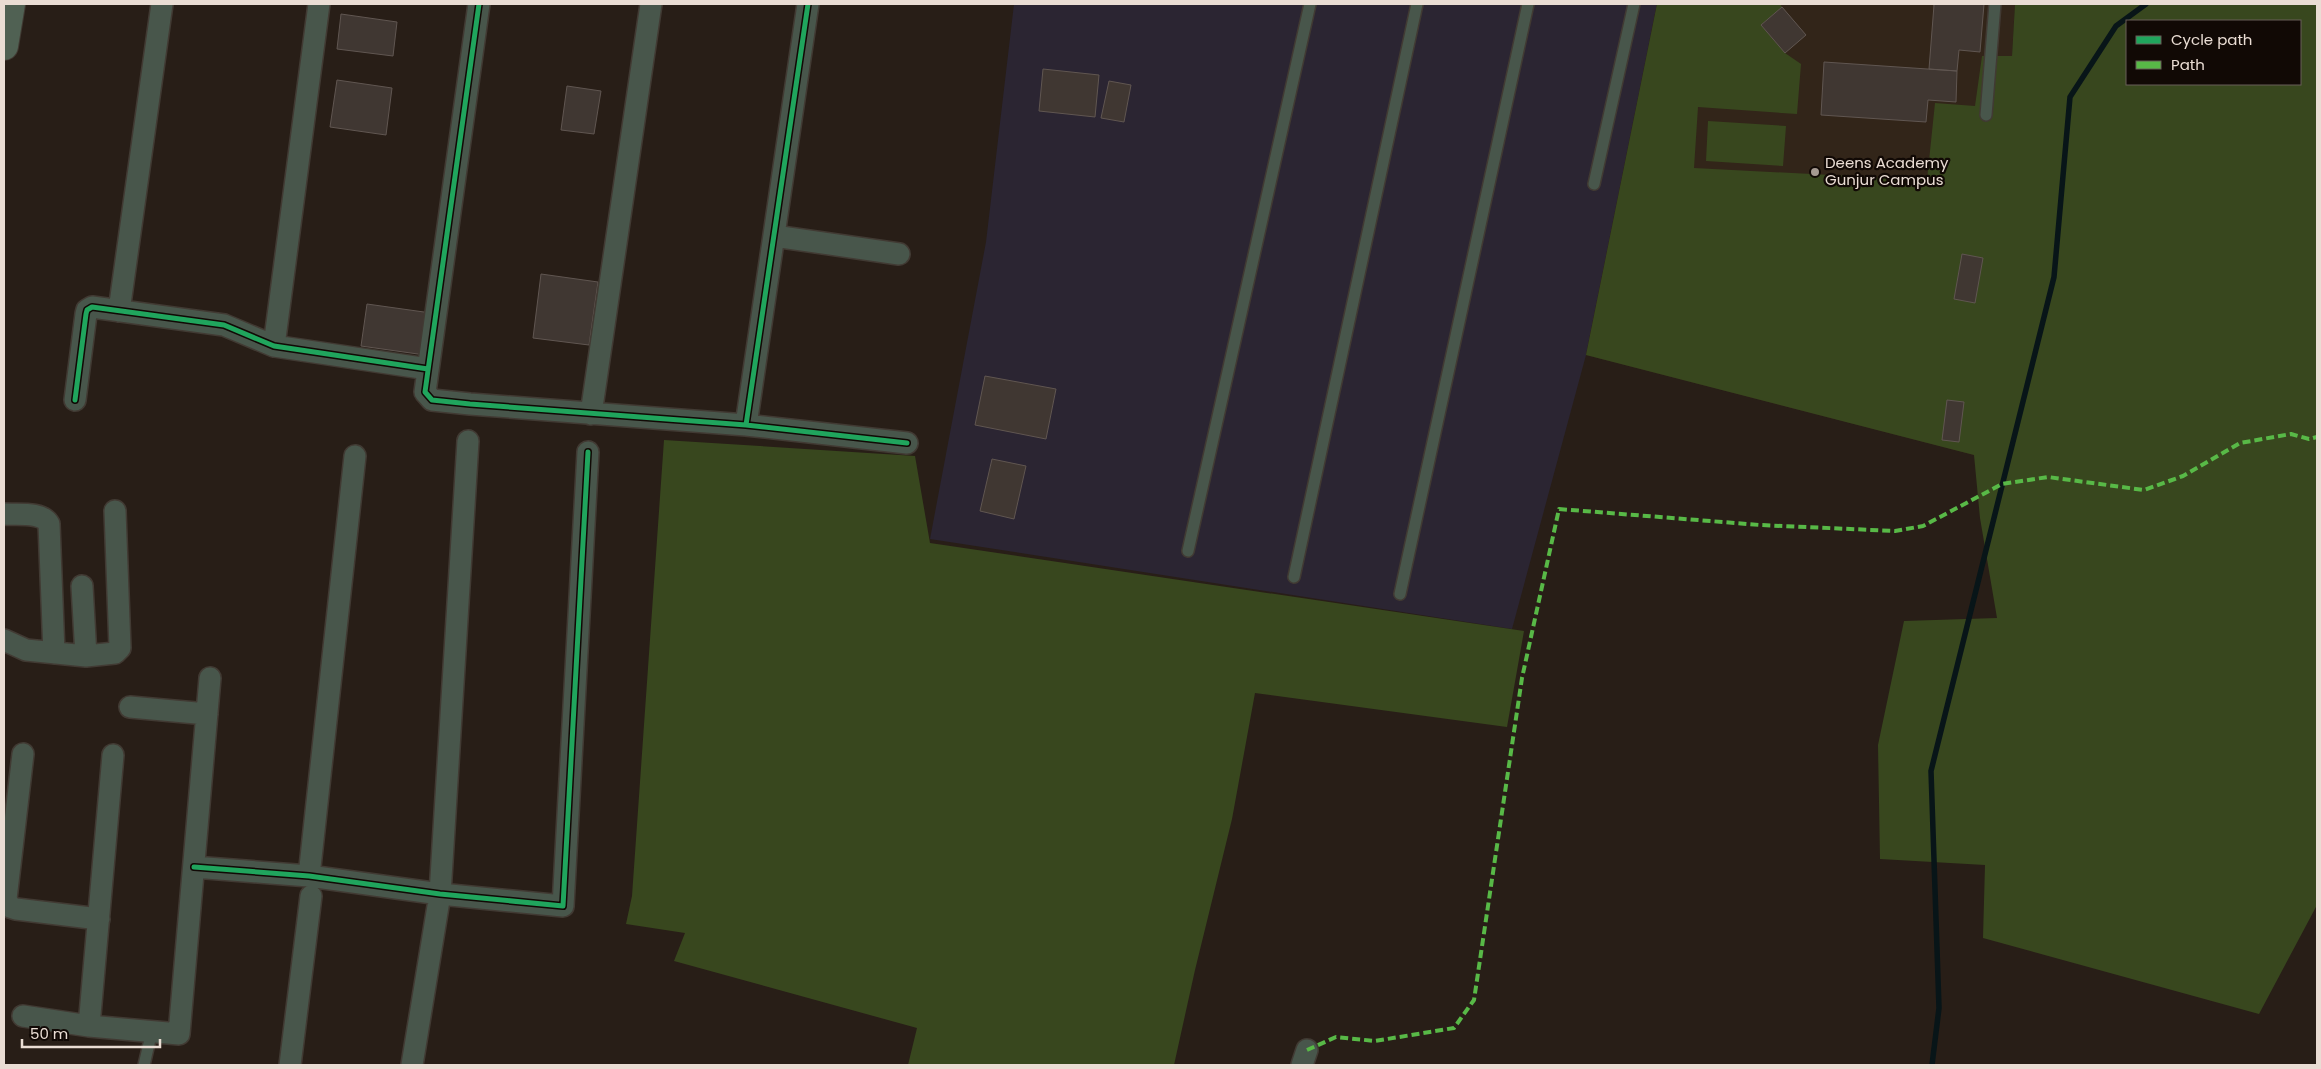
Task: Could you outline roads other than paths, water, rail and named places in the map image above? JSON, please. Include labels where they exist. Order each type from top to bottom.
[{"type":"street","points":[[4,46],[11,4]]},
{"type":"street","points":[[119,311],[162,4]]},
{"type":"street","points":[[274,346],[319,4]]},
{"type":"street","points":[[479,4],[425,392],[432,400],[746,425],[907,442]]},
{"type":"street","points":[[591,414],[651,4]]},
{"type":"street","points":[[746,425],[808,4]]},
{"type":"street","points":[[774,236],[899,254]]},
{"type":"street","points":[[75,400],[87,310],[92,307],[224,325],[274,346],[428,369]]},
{"type":"street","points":[[412,1065],[440,894],[468,441]]},
{"type":"street","points":[[194,867],[310,886],[440,894],[563,906],[588,452]]},
{"type":"street","points":[[290,1065],[355,456]]},
{"type":"street","points":[[4,640],[26,650],[86,656],[115,653],[120,648],[115,511]]},
{"type":"street","points":[[4,514],[40,516],[46,519],[49,524],[54,653]]},
{"type":"street","points":[[82,586],[86,656]]},
{"type":"street","points":[[23,1016],[89,1026],[179,1034],[210,678]]},
{"type":"street","points":[[130,707],[207,714]]},
{"type":"street","points":[[23,754],[6,899],[10,907],[16,910],[99,919]]},
{"type":"street","points":[[89,1026],[113,755]]},
{"type":"lane","points":[[1188,551],[1310,4]]},
{"type":"lane","points":[[1294,576],[1417,4]]},
{"type":"lane","points":[[1400,594],[1528,4]]},
{"type":"lane","points":[[1594,184],[1634,4]]},
{"type":"lane","points":[[1986,115],[1995,4]]},
{"type":"lane","points":[[144,1065],[152,1031]]},
{"type":"waterway","points":[[1932,1065],[1939,1008],[1931,771],[2054,277],[2070,97],[2116,26],[2146,4]]},
{"type":"place","name":"Deens Academy Gunjur Campus","points":[[1815,172]]}]
